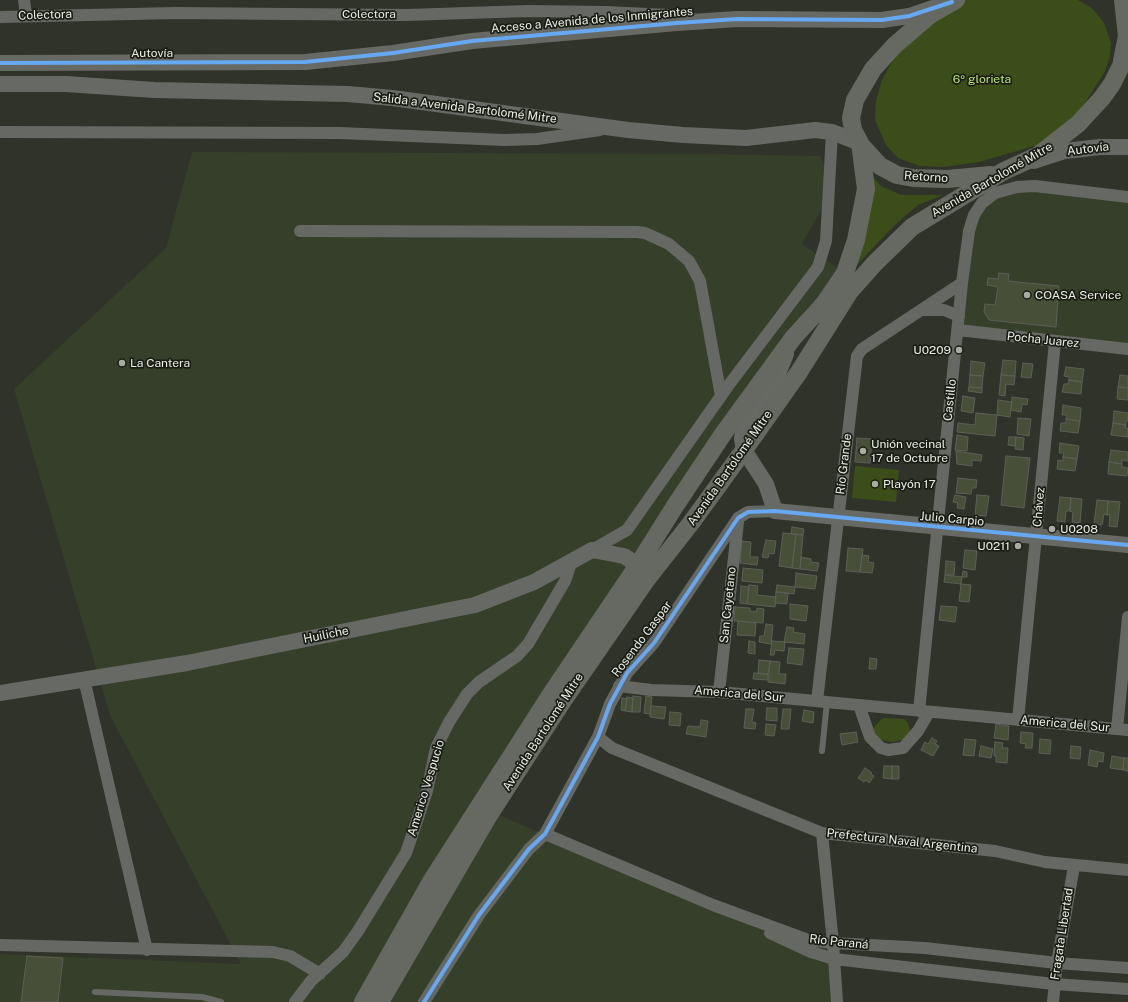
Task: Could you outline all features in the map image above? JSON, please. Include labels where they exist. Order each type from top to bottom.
[{"type":"main road","points":[[1110,0],[1119,8],[1127,21]]},
{"type":"main road","name":"Avenida Bartolomé Mitre","points":[[380,1002],[431,912],[489,815],[560,705],[647,579],[691,523],[744,450],[798,372],[846,297],[875,263],[912,228],[1004,171],[1037,156],[1078,124],[1102,98],[1112,84],[1121,66],[1127,36],[1127,21],[1123,0]]},
{"type":"main road","name":"Avenida Bartolomé Mitre","points":[[363,1002],[432,880],[556,687],[638,565],[723,434],[787,346],[834,291],[845,273],[853,252],[866,189],[860,143],[853,130],[852,113],[860,91],[873,69],[895,44],[930,15],[956,1]]},
{"type":"main road","name":"Retorno","points":[[860,143],[880,166],[898,175],[913,178],[947,180],[976,177],[1004,171]]},
{"type":"street","points":[[24,0],[26,16]]},
{"type":"street","name":"Acceso a Avenida de los Inmigrantes","points":[[305,62],[393,53],[472,41],[737,19],[882,20],[909,16],[956,1]]},
{"type":"street","name":"Colectora","points":[[0,17],[175,13],[406,15],[528,11],[606,12],[737,19]]},
{"type":"street","name":"Autovía","points":[[0,64],[305,62]]},
{"type":"street","name":"Salida a Avenida Bartolomé Mitre","points":[[0,84],[66,84],[154,90],[348,94],[392,98],[611,128],[683,136],[746,138],[778,136],[810,130],[832,132],[860,143]]},
{"type":"street","points":[[0,132],[340,133],[505,140],[537,139],[611,128]]},
{"type":"street","points":[[592,550],[627,530],[721,396],[811,277],[820,261],[826,241],[832,132]]},
{"type":"street","name":"Autovía","points":[[1004,171],[1065,151],[1100,147],[1128,147]]},
{"type":"street","name":"Castillo","points":[[924,712],[936,527],[962,283],[969,232],[974,215],[982,203],[995,193],[1006,189],[1035,186],[1128,197]]},
{"type":"street","points":[[300,231],[646,233],[669,244],[689,261],[700,281],[721,396]]},
{"type":"street","name":"Río Grande","points":[[822,702],[838,518],[848,458],[857,356],[862,349],[962,283]]},
{"type":"street","points":[[922,310],[944,310],[959,316]]},
{"type":"street","name":"Pocha Juarez","points":[[958,330],[1128,349]]},
{"type":"street","name":"Chávez","points":[[1018,720],[1055,342]]},
{"type":"street","points":[[738,518],[748,512],[775,512],[766,484],[744,450],[742,439],[744,425],[753,408],[779,371],[786,356],[787,346]]},
{"type":"street","name":"Julio Carpio","points":[[775,512],[1128,545]]},
{"type":"street","name":"Rosendo Gaspar","points":[[424,1002],[479,915],[529,850],[545,834],[598,736],[610,704],[619,686],[627,674],[654,643],[738,518]]},
{"type":"street","name":"San Cayetano","points":[[719,692],[738,518]]},
{"type":"street","points":[[592,550],[624,556],[638,565]]},
{"type":"street","name":"Huiliche","points":[[0,693],[187,663],[475,605],[534,582],[592,550]]},
{"type":"street","name":"Americo Vespucio","points":[[295,1002],[307,985],[343,952],[406,853],[427,791],[436,748],[449,722],[467,694],[479,682],[517,656],[528,644],[565,581],[572,560]]},
{"type":"street","points":[[1123,730],[1128,617]]},
{"type":"street","points":[[84,679],[147,950]]},
{"type":"street","name":"America del Sur","points":[[619,686],[651,690],[719,692],[1123,730]]},
{"type":"street","points":[[859,705],[870,737],[881,748],[888,750],[903,748],[909,743],[924,712]]},
{"type":"street","name":"Prefectura Naval Argentina","points":[[598,736],[612,748],[822,832],[995,851],[1045,862],[1074,866],[1128,870]]},
{"type":"street","points":[[822,832],[833,943],[837,1002]]},
{"type":"street","name":"Río Paraná","points":[[545,834],[713,905],[808,940],[833,943],[925,948],[1057,963],[1128,968]]},
{"type":"street","name":"Fragata Libertad","points":[[1053,1002],[1057,963],[1074,866]]},
{"type":"street","name":"Río Paraná","points":[[713,905],[811,952],[834,960],[1054,984],[1128,989]]},
{"type":"street","points":[[0,945],[147,950],[273,952],[290,956],[320,974]]},
{"type":"lane","points":[[822,702],[822,751]]},
{"type":"lane","points":[[95,992],[202,997],[221,1002]]},
{"type":"shaded area","points":[[192,152],[709,154],[820,156],[834,187],[802,244],[845,273],[793,338],[479,807],[713,905],[833,943],[837,1002],[0,1002],[0,954],[241,964],[110,715],[14,389],[166,248]]},
{"type":"shaded area","points":[[1006,189],[1128,197],[1128,349],[958,330],[974,215]]},
{"type":"green space","name":"6º glorieta","points":[[964,0],[1078,0],[1093,9],[1104,23],[1111,43],[1110,56],[1105,71],[1080,111],[1061,130],[1037,145],[979,162],[944,167],[920,166],[898,158],[886,145],[875,120],[876,101],[882,80],[892,62],[908,42]]},
{"type":"green space","points":[[872,176],[881,186],[901,195],[943,195],[918,205],[889,231],[857,265]]},
{"type":"green space","name":"Playón 17","points":[[855,466],[899,470],[896,502],[852,498]]},
{"type":"green space","points":[[883,718],[904,719],[908,723],[910,730],[906,739],[893,742],[876,739],[873,734],[874,727]]},
{"type":"building","name":"COASA Service","points":[[999,273],[1009,274],[1008,281],[1059,286],[1056,327],[989,320],[984,312],[985,304],[995,305],[998,287],[987,285],[988,278],[998,279]]},
{"type":"building","points":[[1003,360],[1016,361],[1015,376],[1001,375]]},
{"type":"building","points":[[971,361],[985,363],[983,376],[970,375]]},
{"type":"building","points":[[1023,363],[1033,364],[1031,378],[1021,377]]},
{"type":"building","points":[[1066,367],[1084,369],[1082,382],[1069,380],[1069,377],[1064,376]]},
{"type":"building","points":[[970,375],[983,376],[982,388],[969,387]]},
{"type":"building","points":[[1001,375],[1015,376],[1014,385],[1006,384],[1005,396],[999,395]]},
{"type":"building","points":[[1120,375],[1128,376],[1128,388],[1118,387]]},
{"type":"building","points":[[1069,380],[1082,382],[1081,394],[1062,392],[1064,384],[1068,384]]},
{"type":"building","points":[[969,387],[982,388],[982,393],[968,391]]},
{"type":"building","points":[[1118,387],[1128,388],[1128,400],[1117,399]]},
{"type":"building","points":[[963,396],[975,398],[973,413],[961,411]]},
{"type":"building","points":[[1012,397],[1028,399],[1027,405],[1022,404],[1021,412],[1011,410]]},
{"type":"building","points":[[998,400],[1012,402],[1010,417],[997,415]]},
{"type":"building","points":[[1063,405],[1081,408],[1080,421],[1066,419],[1067,415],[1062,415]]},
{"type":"building","points":[[1114,411],[1128,413],[1128,421],[1126,421],[1126,425],[1113,423]]},
{"type":"building","points":[[976,413],[997,415],[995,436],[957,432],[958,423],[975,425]]},
{"type":"building","points":[[1018,418],[1031,419],[1029,436],[1017,434]]},
{"type":"building","points":[[1066,419],[1080,421],[1078,433],[1060,431],[1061,423],[1066,423]]},
{"type":"building","points":[[1113,423],[1126,425],[1125,428],[1128,428],[1128,437],[1111,435]]},
{"type":"building","points":[[957,435],[968,437],[967,451],[955,450]]},
{"type":"building","points":[[1009,437],[1016,437],[1015,446],[1008,445]]},
{"type":"building","points":[[1016,437],[1024,438],[1023,450],[1015,449]]},
{"type":"building","points":[[857,438],[872,439],[870,463],[855,462]]},
{"type":"building","points":[[1060,443],[1079,446],[1077,459],[1063,457],[1064,453],[1059,453]]},
{"type":"building","points":[[1111,450],[1128,452],[1128,461],[1122,460],[1122,464],[1109,462]]},
{"type":"building","points":[[956,451],[982,455],[981,461],[972,460],[972,466],[957,464]]},
{"type":"building","points":[[1006,456],[1030,458],[1024,508],[1001,505]]},
{"type":"building","points":[[1063,457],[1077,459],[1075,471],[1057,469],[1058,460],[1063,461]]},
{"type":"building","points":[[1109,462],[1122,464],[1122,467],[1128,468],[1127,476],[1108,474]]},
{"type":"building","points":[[958,478],[977,480],[976,488],[972,488],[971,494],[956,493]]},
{"type":"building","points":[[955,495],[966,497],[964,509],[957,508],[958,503],[953,502]]},
{"type":"building","points":[[977,495],[989,496],[986,516],[975,515]]},
{"type":"building","points":[[1060,497],[1071,498],[1070,511],[1066,511],[1065,522],[1057,521]]},
{"type":"building","points":[[1071,498],[1082,499],[1080,523],[1072,522],[1073,512],[1070,511]]},
{"type":"building","points":[[1097,500],[1108,501],[1107,515],[1104,514],[1102,525],[1094,524]]},
{"type":"building","points":[[1108,501],[1120,502],[1117,527],[1109,526],[1110,515],[1107,515]]},
{"type":"building","points":[[792,527],[804,529],[803,535],[791,534]]},
{"type":"building","points":[[783,533],[796,534],[792,568],[779,566]]},
{"type":"building","points":[[796,534],[803,535],[800,569],[792,568]]},
{"type":"building","points":[[766,540],[776,541],[774,554],[769,553],[768,558],[762,557]]},
{"type":"building","points":[[742,541],[751,542],[750,557],[758,557],[757,565],[740,563]]},
{"type":"building","points":[[848,548],[863,549],[860,572],[846,571]]},
{"type":"building","points":[[965,550],[977,551],[975,570],[963,568]]},
{"type":"building","points":[[862,555],[869,556],[868,562],[874,563],[872,573],[860,572]]},
{"type":"building","points":[[801,557],[811,559],[811,562],[819,563],[817,571],[800,569]]},
{"type":"building","points":[[946,561],[955,562],[954,575],[945,575]]},
{"type":"building","points":[[743,568],[763,570],[762,583],[742,581]]},
{"type":"building","points":[[963,571],[967,572],[967,577],[962,577]]},
{"type":"building","points":[[796,573],[817,576],[815,589],[795,587]]},
{"type":"building","points":[[945,575],[962,577],[961,584],[944,582]]},
{"type":"building","points":[[961,584],[971,585],[969,602],[959,601]]},
{"type":"building","points":[[749,585],[758,586],[757,595],[776,597],[775,607],[747,604]]},
{"type":"building","points":[[777,585],[795,587],[794,594],[776,592]]},
{"type":"building","points":[[741,586],[749,587],[747,604],[740,603]]},
{"type":"building","points":[[776,592],[788,593],[787,604],[775,603]]},
{"type":"building","points":[[790,604],[808,606],[806,621],[790,619]]},
{"type":"building","points":[[941,606],[957,607],[955,622],[939,620]]},
{"type":"building","points":[[735,607],[750,608],[750,611],[756,612],[757,608],[764,609],[763,623],[734,621]]},
{"type":"building","points":[[738,621],[756,623],[755,636],[737,635]]},
{"type":"building","points":[[766,624],[773,625],[771,644],[759,642],[760,636],[764,636]]},
{"type":"building","points":[[787,627],[794,628],[793,632],[805,634],[804,644],[784,642]]},
{"type":"building","points":[[749,641],[755,642],[755,654],[748,653]]},
{"type":"building","points":[[772,641],[785,642],[784,651],[775,650],[774,655],[770,655]]},
{"type":"building","points":[[789,648],[804,649],[802,665],[787,663]]},
{"type":"building","points":[[870,658],[877,659],[876,669],[869,669]]},
{"type":"building","points":[[759,660],[770,661],[768,674],[758,673]]},
{"type":"building","points":[[770,661],[780,662],[779,674],[786,674],[785,684],[768,682]]},
{"type":"building","points":[[754,673],[768,674],[768,680],[753,679]]},
{"type":"building","points":[[633,696],[641,697],[640,712],[632,712]]},
{"type":"building","points":[[646,696],[652,697],[650,714],[644,713]]},
{"type":"building","points":[[627,697],[633,698],[632,712],[625,711]]},
{"type":"building","points":[[622,698],[627,699],[625,711],[621,710]]},
{"type":"building","points":[[651,706],[666,707],[664,719],[650,717]]},
{"type":"building","points":[[767,708],[777,708],[777,721],[766,720]]},
{"type":"building","points":[[746,709],[754,709],[752,722],[756,723],[755,729],[744,728]]},
{"type":"building","points":[[783,709],[791,709],[789,729],[781,729]]},
{"type":"building","points":[[804,710],[814,712],[813,723],[802,721]]},
{"type":"building","points":[[670,712],[681,713],[680,726],[669,725]]},
{"type":"building","points":[[701,720],[708,721],[706,737],[686,734],[688,726],[700,727]]},
{"type":"building","points":[[766,724],[776,725],[774,736],[765,735]]},
{"type":"building","points":[[996,724],[1009,726],[1008,740],[994,738]]},
{"type":"building","points":[[856,732],[858,742],[842,745],[840,734]]},
{"type":"building","points":[[1021,732],[1033,733],[1032,748],[1025,748],[1026,744],[1020,743]]},
{"type":"building","points":[[932,738],[937,741],[935,744],[939,746],[933,756],[921,750],[925,742],[928,744]]},
{"type":"building","points":[[965,739],[976,740],[974,756],[963,755]]},
{"type":"building","points":[[1040,739],[1051,740],[1050,754],[1039,753]]},
{"type":"building","points":[[995,742],[1003,743],[1002,748],[1008,748],[1007,763],[996,762],[996,756],[994,756]]},
{"type":"building","points":[[981,746],[993,749],[991,758],[979,756]]},
{"type":"building","points":[[1071,746],[1081,747],[1080,759],[1070,758]]},
{"type":"building","points":[[1090,750],[1104,753],[1103,762],[1098,761],[1097,767],[1088,765]]},
{"type":"building","points":[[1112,756],[1124,758],[1123,770],[1110,768]]},
{"type":"building","points":[[1124,758],[1128,758],[1128,771],[1123,770]]},
{"type":"building","points":[[884,766],[892,766],[892,779],[883,778]]},
{"type":"building","points":[[892,766],[899,766],[899,779],[892,779]]},
{"type":"building","points":[[865,768],[874,776],[869,783],[866,780],[864,782],[858,778]]},
{"type":"building","points":[[27,956],[63,958],[58,1002],[21,1002]]},
{"type":"cycle path","points":[[0,63],[305,62],[393,53],[472,41],[677,23],[737,19],[882,20],[909,16],[952,2]]},
{"type":"cycle path","points":[[424,1002],[479,915],[529,849],[545,834],[598,737],[610,704],[627,673],[654,643],[738,518],[748,512],[775,511],[1128,545]]},
{"type":"place","name":"COASA Service","points":[[1027,295]]},
{"type":"place","name":"U0209","points":[[959,350]]},
{"type":"place","name":"La Cantera","points":[[122,363]]},
{"type":"place","name":"Unión vecinal 17 de Octubre","points":[[863,451]]},
{"type":"place","name":"Playón 17","points":[[875,484]]},
{"type":"place","name":"U0208","points":[[1052,529]]},
{"type":"place","name":"U0211","points":[[1018,546]]}]
